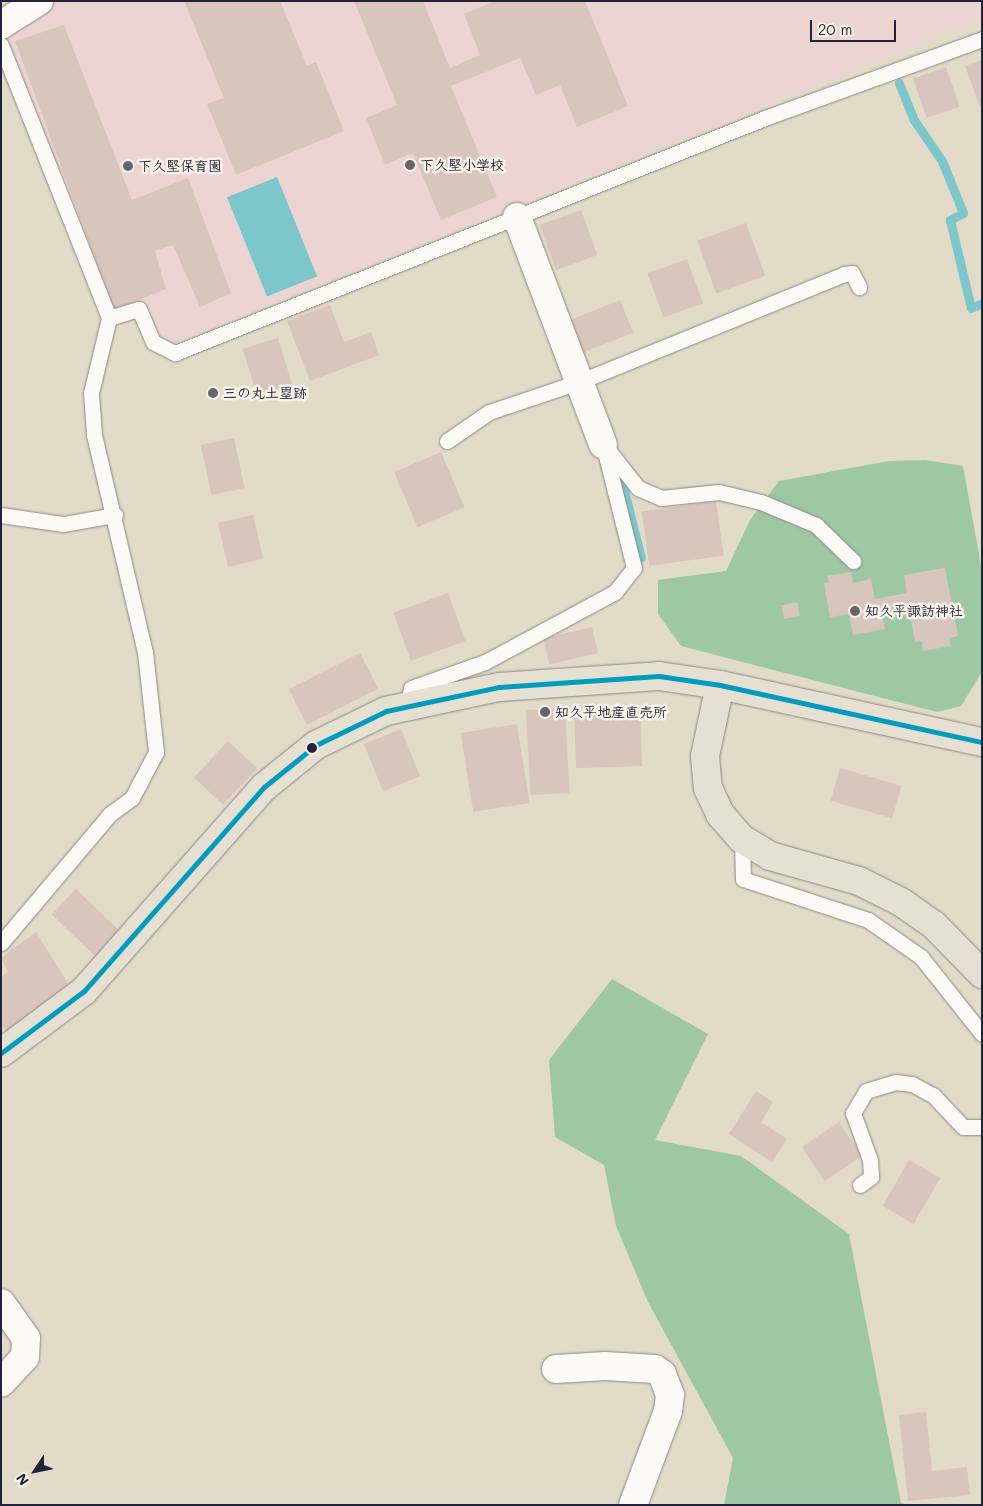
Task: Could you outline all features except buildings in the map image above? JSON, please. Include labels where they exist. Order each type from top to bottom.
[{"type":"main road","points":[[4,1046],[84,991],[264,787],[316,744],[358,721],[407,706],[499,688],[637,676],[720,685],[982,742]]},
{"type":"main road","points":[[720,685],[705,756],[708,788],[720,814],[742,839],[770,856],[859,881],[901,902],[934,925],[982,974]]},
{"type":"street","points":[[4,17],[39,1]]},
{"type":"street","points":[[517,217],[604,444]]},
{"type":"street","points":[[1,1303],[26,1338],[25,1357],[1,1383]]},
{"type":"street","points":[[556,1369],[605,1366],[654,1369],[662,1374],[670,1395],[668,1411],[633,1505]]},
{"type":"lane","points":[[109,318],[139,309],[153,342],[175,353],[517,217],[982,39]]},
{"type":"lane","points":[[1,45],[109,318],[91,393],[94,435],[115,515],[145,652],[156,752],[132,798],[110,814],[1,943]]},
{"type":"lane","points":[[447,441],[489,412],[581,381],[844,274],[852,273],[859,287]]},
{"type":"lane","points":[[604,444],[638,488],[661,498],[719,492],[761,502],[816,525],[854,561]]},
{"type":"lane","points":[[407,706],[410,688],[485,662],[615,592],[634,568],[604,444]]},
{"type":"lane","points":[[1,515],[63,524],[115,515]]},
{"type":"lane","points":[[742,839],[743,879],[868,920],[920,957],[982,1034]]},
{"type":"lane","points":[[860,1185],[871,1177],[870,1160],[853,1113],[866,1091],[895,1082],[912,1084],[933,1094],[963,1127],[982,1127]]},
{"type":"shaded area","name":"下久堅小学校","points":[[60,1],[982,1],[982,19],[174,344],[160,338],[147,300],[114,310],[2,32]]},
{"type":"green space","points":[[925,460],[963,466],[982,571],[982,672],[961,706],[937,712],[681,646],[658,614],[658,580],[726,571],[750,520],[779,481],[889,461]]},
{"type":"green space","points":[[612,979],[708,1034],[655,1140],[741,1156],[849,1234],[901,1503],[908,1505],[724,1505],[733,1458],[648,1302],[616,1226],[604,1165],[555,1137],[549,1060]]},
{"type":"water","points":[[277,177],[317,276],[267,296],[227,197]]},
{"type":"waterway","points":[[899,83],[914,120],[942,161],[963,213],[950,220],[971,308],[982,303]]},
{"type":"waterway","points":[[621,478],[641,558]]},
{"type":"transit line","points":[[1,1053],[84,991],[264,787],[316,745],[386,711],[499,687],[659,676],[720,685],[982,742]]},
{"type":"place","name":"下久堅小学校","points":[[410,165]]},
{"type":"place","name":"下久堅保育園","points":[[128,166]]},
{"type":"place","name":"三の丸土塁跡","points":[[213,393]]},
{"type":"place","name":"知久平諏訪神社","points":[[855,611]]},
{"type":"place","name":"知久平地産直売所","points":[[545,712]]}]
